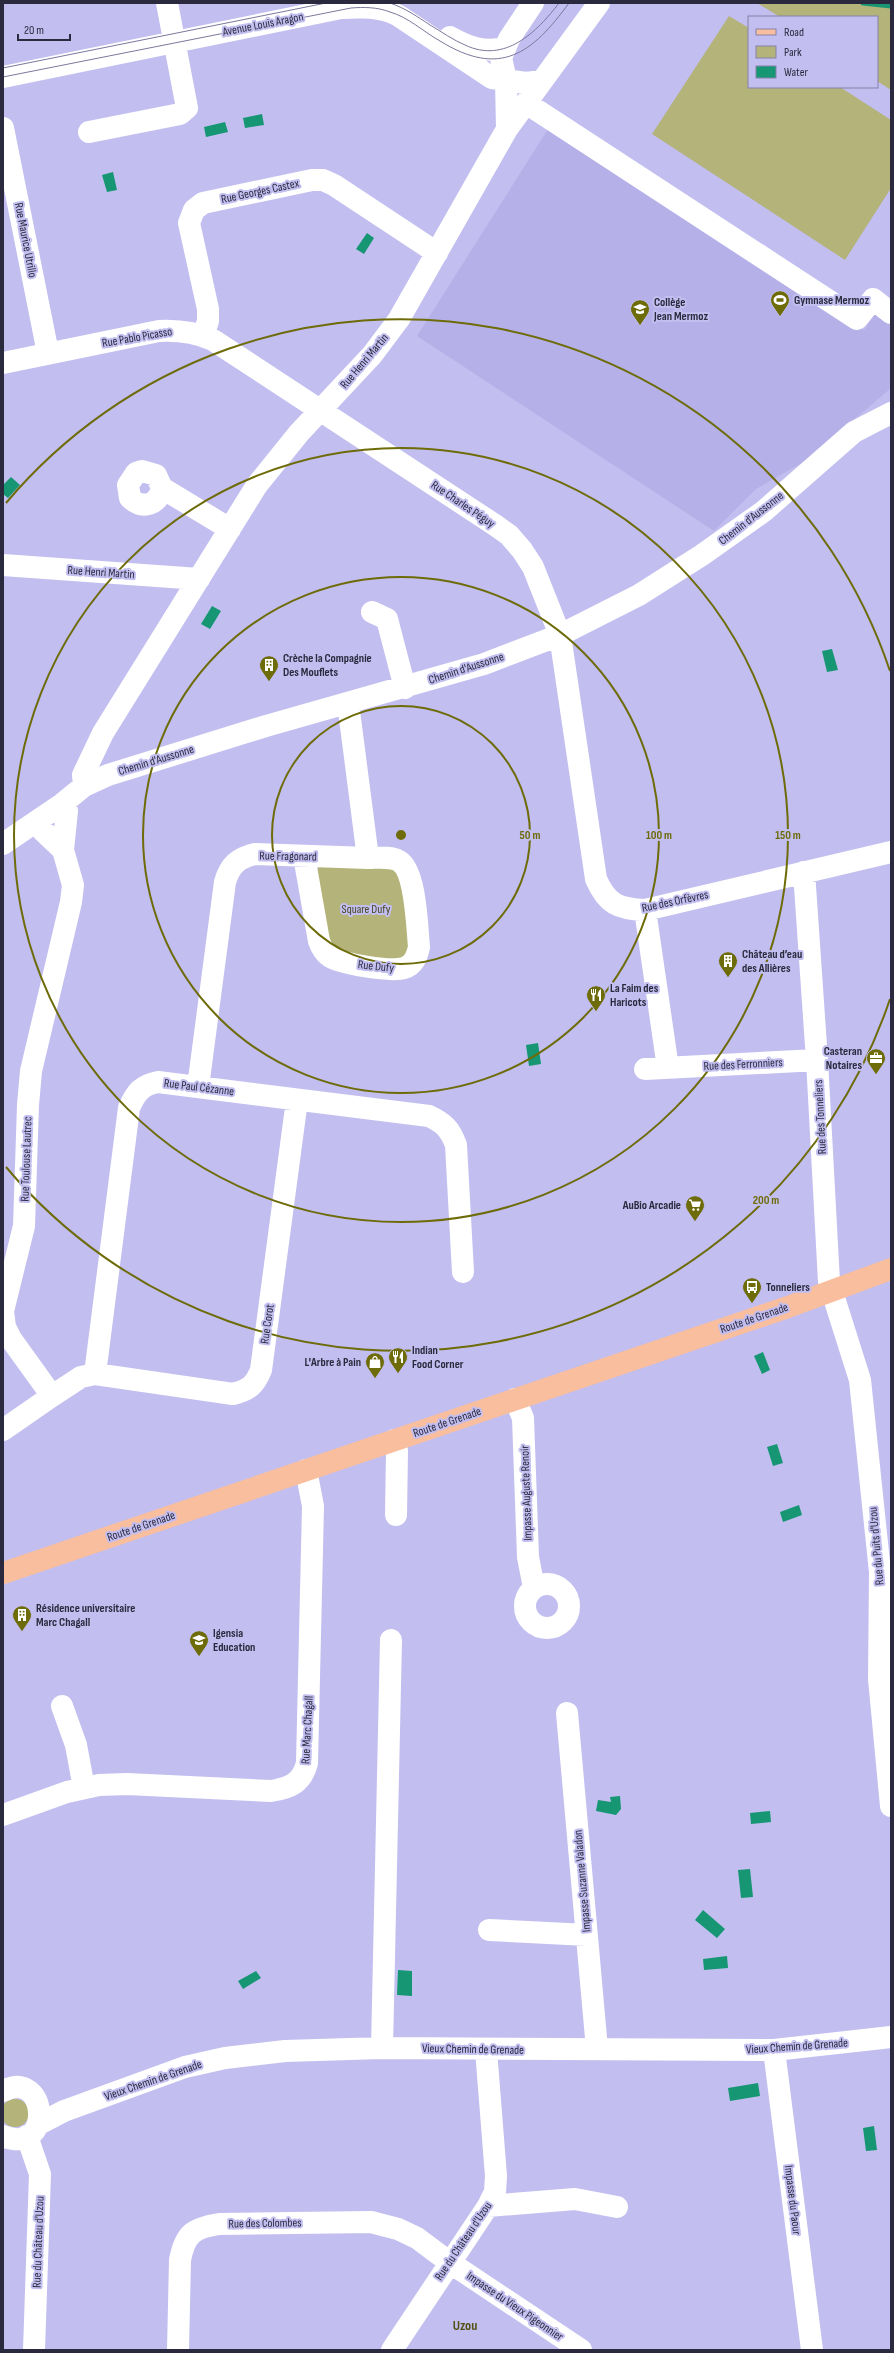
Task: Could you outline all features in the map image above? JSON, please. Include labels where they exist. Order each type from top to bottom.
[{"type":"main road","name":"Route de Grenade","points":[[3,1573],[832,1291],[891,1269]]},
{"type":"street","points":[[89,132],[180,114],[187,108],[167,3]]},
{"type":"street","name":"Avenue Louis Aragon","points":[[3,76],[326,3]]},
{"type":"street","points":[[390,3],[465,46],[489,50],[505,48]]},
{"type":"street","name":"Rue Henri Martin","points":[[84,786],[83,775],[99,742],[230,529],[275,460],[372,355],[399,320],[508,129],[599,3]]},
{"type":"street","points":[[508,129],[506,80],[501,58],[527,5]]},
{"type":"street","name":"Avenue Louis Aragon","points":[[3,68],[341,8],[376,8],[392,12],[402,18],[441,42],[483,74],[492,78],[532,83],[542,81]]},
{"type":"street","points":[[526,103],[857,319],[872,299],[891,313]]},
{"type":"street","name":"Rue Maurice Utrillo","points":[[3,128],[6,162],[48,353]]},
{"type":"street","name":"Rue Georges Castex","points":[[203,336],[208,321],[208,309],[189,223],[194,210],[203,203],[312,180],[323,180],[334,185],[437,252]]},
{"type":"street","name":"Rue Pablo Picasso","points":[[3,363],[160,331],[178,330],[203,336],[322,410]]},
{"type":"street","name":"Rue Charles Péguy","points":[[322,410],[509,535],[533,567],[560,635]]},
{"type":"street","name":"Chemin d'Aussonne","points":[[3,844],[62,804],[84,786],[108,774],[484,664],[560,635],[639,594],[702,555],[764,511],[854,432],[891,413]]},
{"type":"street","points":[[162,488],[230,529]]},
{"type":"street","name":"Rue Henri Martin","points":[[3,565],[199,579]]},
{"type":"street","points":[[372,612],[387,619],[405,688]]},
{"type":"street","name":"Rue des Orfèvres","points":[[560,635],[596,879],[603,894],[616,905],[628,910],[645,910],[891,852]]},
{"type":"street","points":[[348,703],[368,858]]},
{"type":"street","points":[[99,742],[108,774]]},
{"type":"street","name":"Rue Toulouse Lautrec","points":[[52,1396],[11,1339],[5,1327],[3,1311],[24,1226],[28,1105],[31,1071],[71,902],[73,885],[63,850],[67,811],[62,804]]},
{"type":"street","points":[[37,821],[43,831],[63,850]]},
{"type":"street","name":"Rue Fragonard","points":[[198,1087],[225,882],[228,870],[239,859],[255,854],[368,858]]},
{"type":"street","name":"Rue Dufy","points":[[304,856],[319,941],[323,950],[340,961],[393,969],[404,968],[417,957],[419,947],[411,878],[399,862],[390,858],[368,858]]},
{"type":"street","name":"Rue des Tonneliers","points":[[804,872],[817,1060],[828,1271],[832,1291]]},
{"type":"street","points":[[645,910],[668,1068]]},
{"type":"street","name":"Rue des Ferronniers","points":[[645,1069],[817,1060]]},
{"type":"street","name":"Rue Paul Cézanne","points":[[95,1374],[129,1108],[134,1095],[145,1085],[158,1082],[429,1116],[442,1122],[450,1132],[456,1145],[463,1272]]},
{"type":"street","name":"Rue Corot","points":[[95,1374],[233,1394],[246,1391],[257,1382],[261,1370],[297,1100]]},
{"type":"street","name":"Rue du Puits d'Uzou","points":[[832,1291],[860,1380],[880,1572],[879,1679],[891,1806]]},
{"type":"street","points":[[3,1430],[81,1377],[95,1374]]},
{"type":"street","name":"Impasse Auguste Renoir","points":[[515,1399],[523,1418],[528,1557],[534,1588]]},
{"type":"street","points":[[394,1440],[397,1451],[396,1515]]},
{"type":"street","name":"Rue Marc Chagall","points":[[3,1815],[67,1792],[99,1785],[127,1784],[271,1791],[286,1788],[297,1782],[304,1775],[307,1763],[313,1506],[306,1470]]},
{"type":"street","points":[[382,2048],[391,1640]]},
{"type":"street","points":[[62,1706],[76,1745],[84,1788]]},
{"type":"street","name":"Impasse Suzanne Valadon","points":[[567,1713],[597,2050]]},
{"type":"street","points":[[489,1930],[587,1935]]},
{"type":"street","name":"Vieux Chemin de Grenade","points":[[16,2135],[64,2111],[185,2067],[224,2058],[285,2051],[382,2048],[486,2050],[774,2050],[891,2037]]},
{"type":"street","name":"Rue du Château d'Uzou","points":[[392,2350],[449,2262],[488,2206],[495,2192],[496,2176],[486,2050]]},
{"type":"street","name":"Impasse du Paour","points":[[774,2050],[812,2350]]},
{"type":"street","points":[[16,2088],[64,2111]]},
{"type":"street","name":"Rue du Château d'Uzou","points":[[16,2088],[41,2111],[16,2135],[40,2174],[34,2350]]},
{"type":"street","points":[[488,2206],[575,2198],[617,2207]]},
{"type":"street","name":"Rue des Colombes","points":[[178,2350],[180,2260],[183,2245],[190,2234],[201,2227],[242,2223],[371,2222],[417,2238],[449,2262]]},
{"type":"street","name":"Impasse du Vieux Pigeonnier","points":[[449,2262],[581,2350]]},
{"type":"shaded area","name":"Collège Jean Mermoz","points":[[550,126],[560,138],[747,261],[847,322],[864,330],[876,312],[891,322],[891,388],[807,460],[756,489],[714,531],[417,336]]},
{"type":"green space","points":[[757,3],[891,3],[891,90],[878,82],[878,16],[778,16]]},
{"type":"green space","points":[[729,16],[748,27],[748,88],[842,88],[891,120],[891,188],[845,260],[652,134]]},
{"type":"green space","name":"Square Dufy","points":[[322,862],[397,867],[414,944],[403,961],[336,954],[327,941],[313,876]]},
{"type":"green space","points":[[15,2099],[25,2103],[29,2113],[25,2123],[15,2127],[5,2123],[1,2113],[5,2103]]},
{"type":"water","points":[[262,114],[264,125],[245,128],[243,118]]},
{"type":"water","points":[[225,122],[228,132],[206,137],[204,127]]},
{"type":"water","points":[[113,172],[117,190],[107,192],[102,175]]},
{"type":"water","points":[[367,233],[374,238],[364,254],[356,249]]},
{"type":"water","points":[[11,477],[20,485],[8,498],[3,494],[3,485]]},
{"type":"water","points":[[212,606],[221,611],[210,629],[201,624]]},
{"type":"water","points":[[832,649],[838,670],[827,672],[822,651]]},
{"type":"water","points":[[538,1043],[541,1064],[529,1066],[526,1045]]},
{"type":"water","points":[[763,1352],[770,1370],[762,1374],[754,1356]]},
{"type":"water","points":[[777,1444],[783,1463],[773,1466],[767,1447]]},
{"type":"water","points":[[799,1505],[802,1515],[783,1522],[780,1512]]},
{"type":"water","points":[[620,1796],[621,1809],[616,1815],[596,1811],[598,1800],[611,1802],[610,1797]]},
{"type":"water","points":[[770,1811],[771,1822],[751,1824],[750,1813]]},
{"type":"water","points":[[750,1869],[753,1897],[741,1898],[738,1870]]},
{"type":"water","points":[[703,1910],[725,1929],[717,1938],[695,1920]]},
{"type":"water","points":[[727,1956],[728,1968],[704,1970],[703,1959]]},
{"type":"water","points":[[398,1970],[412,1971],[412,1996],[397,1995]]},
{"type":"water","points":[[256,1971],[261,1978],[243,1989],[238,1981]]},
{"type":"water","points":[[758,2083],[760,2096],[730,2101],[728,2088]]},
{"type":"water","points":[[874,2126],[877,2150],[866,2151],[863,2128]]},
{"type":"waterway","points":[[863,3],[891,6]]},
{"type":"tram line","points":[[3,68],[326,3]]},
{"type":"tram line","points":[[390,3],[401,7],[465,45],[480,50],[493,51],[507,48],[519,42],[541,24],[559,3]]},
{"type":"tram line","points":[[3,77],[351,8],[375,8],[397,14],[440,41],[461,52],[480,58],[497,59],[513,55],[528,47],[542,36],[569,3]]},
{"type":"place","name":"Gymnase Mermoz","points":[[780,317]]},
{"type":"place","name":"Collège Jean Mermoz","points":[[640,326]]},
{"type":"place","name":"Crèche la Compagnie Des Mouflets","points":[[269,682]]},
{"type":"place","name":"Château d’eau des Allières","points":[[728,978]]},
{"type":"place","name":"La Faim des Haricots","points":[[596,1012]]},
{"type":"place","name":"Casteran Notaires","points":[[876,1075]]},
{"type":"place","name":"AuBio Arcadie","points":[[695,1222]]},
{"type":"place","name":"Tonneliers","points":[[752,1304]]},
{"type":"place","name":"Indian Food Corner","points":[[398,1374]]},
{"type":"place","name":"L'Arbre à Pain","points":[[375,1379]]},
{"type":"place","name":"Résidence universitaire Marc Chagall","points":[[22,1632]]},
{"type":"place","name":"Igensia Education","points":[[199,1657]]},
{"type":"district","name":"Uzou","points":[[465,2325]]}]
